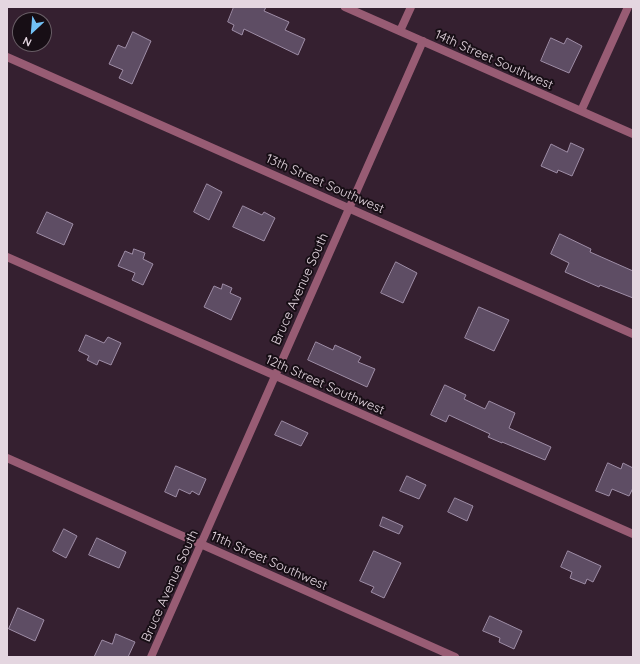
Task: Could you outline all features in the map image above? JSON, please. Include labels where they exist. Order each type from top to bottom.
[{"type":"street","name":"14th Street Southwest","points":[[346,7],[633,134]]},
{"type":"street","points":[[400,31],[411,7]]},
{"type":"street","points":[[581,112],[628,7]]},
{"type":"street","name":"Bruce Avenue South","points":[[151,657],[423,41]]},
{"type":"street","name":"13th Street Southwest","points":[[7,57],[633,334]]},
{"type":"street","name":"12th Street Southwest","points":[[7,257],[633,534]]},
{"type":"street","name":"11th Street Southwest","points":[[7,458],[455,657]]},
{"type":"building","points":[[234,7],[266,7],[264,11],[289,22],[285,30],[305,39],[298,55],[244,29],[242,35],[232,30],[234,25],[228,22]]},
{"type":"building","points":[[133,32],[151,41],[132,84],[119,78],[123,70],[109,64],[118,45],[125,48]]},
{"type":"building","points":[[551,38],[564,44],[567,38],[582,46],[569,73],[541,61]]},
{"type":"building","points":[[571,143],[584,149],[572,176],[558,170],[557,173],[541,166],[551,144],[567,152]]},
{"type":"building","points":[[207,184],[222,192],[209,220],[194,212]]},
{"type":"building","points":[[243,206],[262,215],[264,212],[275,218],[264,241],[233,227]]},
{"type":"building","points":[[47,212],[73,224],[64,245],[37,233]]},
{"type":"building","points":[[560,234],[591,249],[590,252],[633,271],[633,298],[600,285],[599,287],[565,272],[569,263],[551,254]]},
{"type":"building","points":[[134,249],[145,253],[143,259],[153,264],[143,285],[132,280],[135,273],[118,266],[125,251],[132,254]]},
{"type":"building","points":[[396,262],[417,273],[403,303],[381,293]]},
{"type":"building","points":[[223,284],[232,288],[230,293],[241,298],[231,320],[204,307],[214,286],[221,289]]},
{"type":"building","points":[[479,307],[509,320],[494,351],[465,338]]},
{"type":"building","points":[[86,335],[104,343],[108,337],[121,343],[111,365],[99,360],[97,365],[87,360],[89,356],[79,351]]},
{"type":"building","points":[[316,342],[333,350],[335,345],[361,357],[358,362],[375,369],[367,387],[308,360]]},
{"type":"building","points":[[445,385],[466,395],[464,399],[485,409],[489,401],[515,413],[509,428],[551,447],[545,460],[488,437],[490,434],[449,415],[446,422],[431,415]]},
{"type":"building","points":[[282,421],[308,433],[301,446],[275,435]]},
{"type":"building","points":[[608,463],[621,469],[623,463],[633,468],[633,488],[629,496],[612,489],[609,496],[596,491]]},
{"type":"building","points":[[176,466],[206,479],[199,495],[192,491],[190,494],[179,489],[176,497],[165,492]]},
{"type":"building","points":[[407,476],[426,485],[419,499],[400,491]]},
{"type":"building","points":[[455,498],[473,506],[467,521],[448,512]]},
{"type":"building","points":[[383,517],[403,526],[399,534],[380,526]]},
{"type":"building","points":[[64,529],[77,536],[66,558],[53,551]]},
{"type":"building","points":[[97,538],[126,552],[119,568],[89,555]]},
{"type":"building","points":[[374,551],[401,563],[384,598],[371,592],[374,587],[360,581]]},
{"type":"building","points":[[568,551],[601,566],[593,582],[587,579],[585,584],[570,578],[572,572],[561,567]]},
{"type":"building","points":[[18,608],[44,620],[35,641],[9,629]]},
{"type":"building","points":[[490,616],[522,631],[514,649],[499,642],[500,638],[483,631]]},
{"type":"building","points":[[116,634],[135,642],[128,657],[94,657],[102,640],[112,644]]}]
